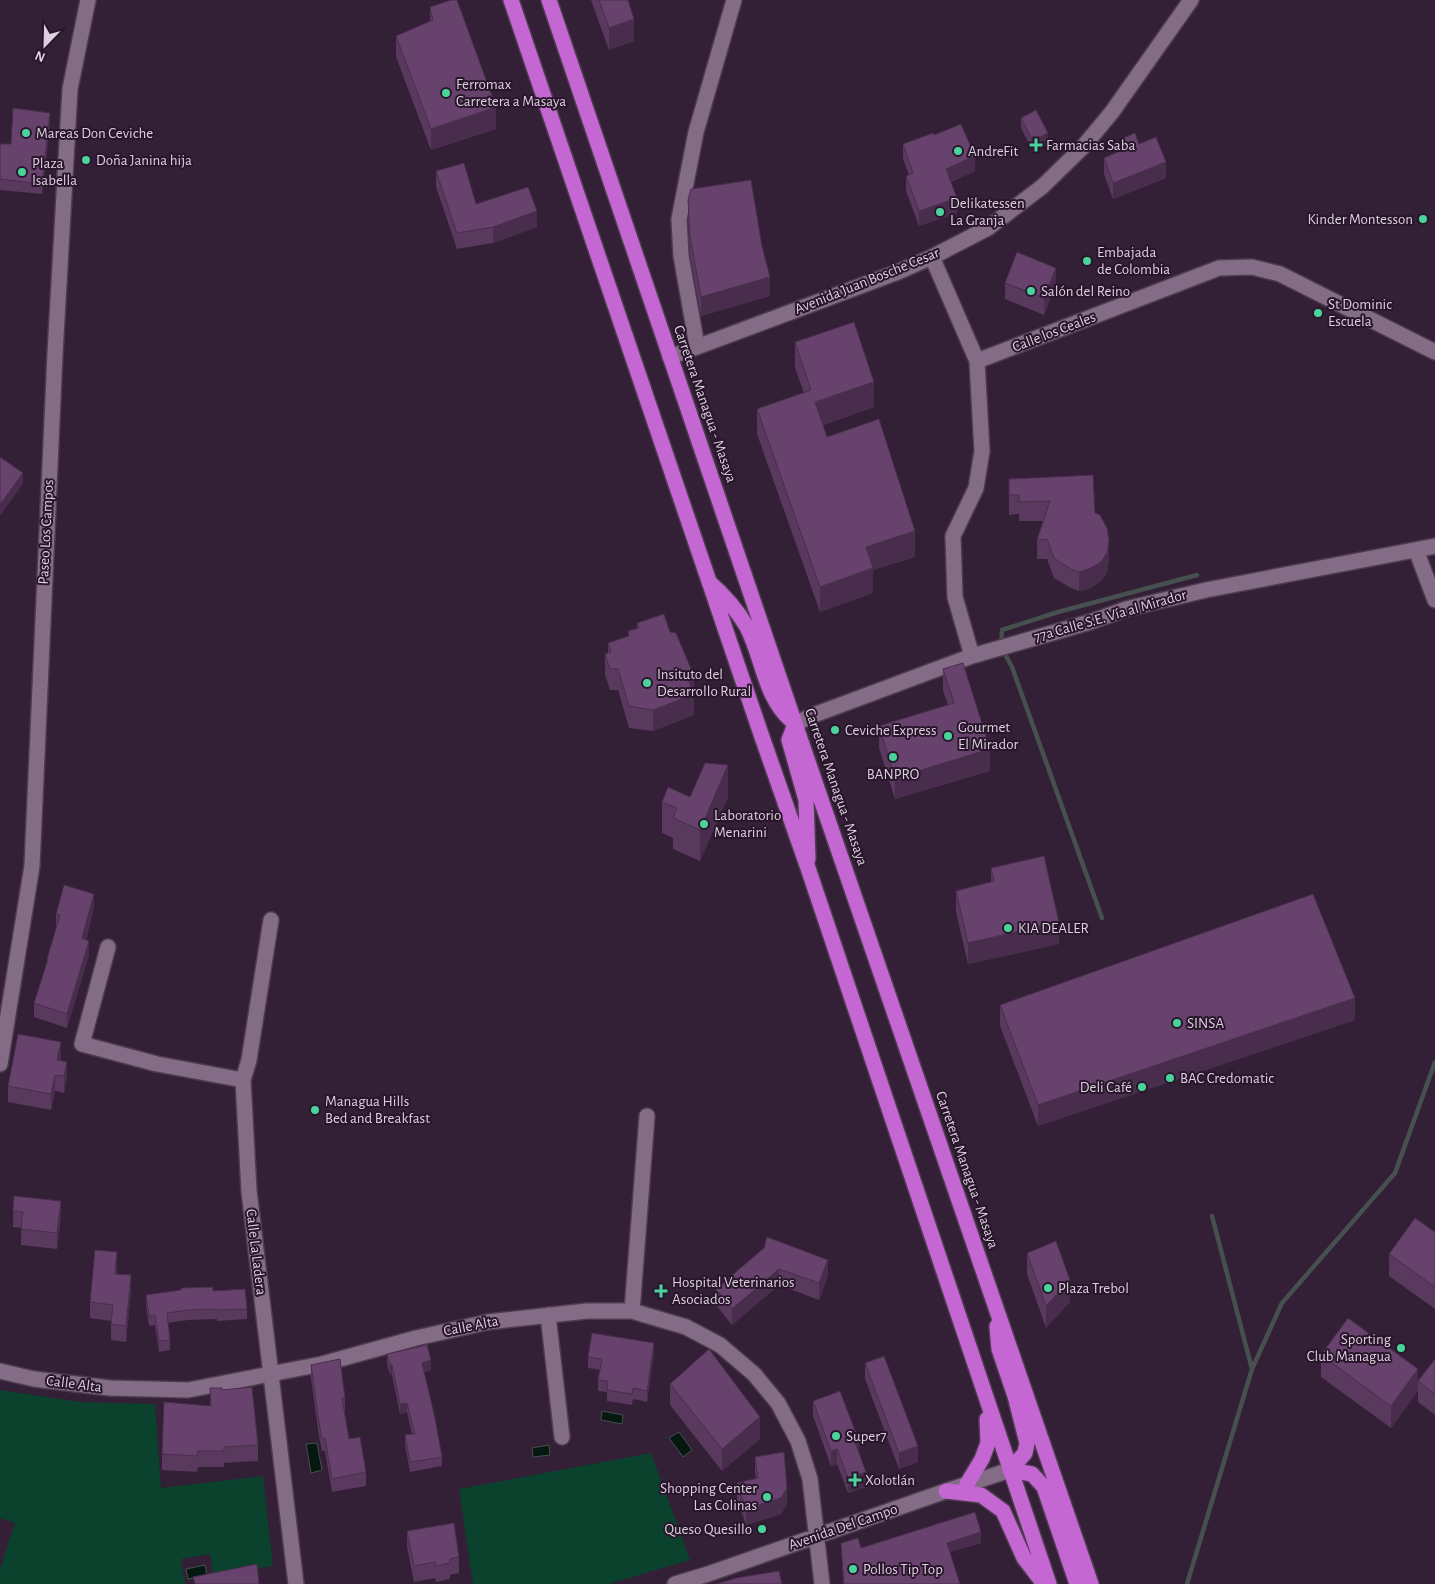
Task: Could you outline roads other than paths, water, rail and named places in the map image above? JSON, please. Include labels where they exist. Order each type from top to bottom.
[{"type":"highway","points":[[511,0],[1049,1584]]},
{"type":"highway","name":"Carretera Managua - Masaya","points":[[549,0],[795,724],[1091,1584]]},
{"type":"highway","points":[[709,582],[725,595],[747,627],[776,704],[795,724],[789,740],[806,800],[808,871]]},
{"type":"highway","points":[[996,1305],[999,1349],[1015,1396],[1027,1443],[1025,1453],[1010,1470]]},
{"type":"highway","points":[[967,1484],[982,1459],[988,1443],[986,1402]]},
{"type":"highway","points":[[1010,1470],[1032,1474],[1044,1487],[1077,1584]]},
{"type":"highway","points":[[946,1491],[982,1496],[1003,1511],[1024,1558],[1044,1584]]},
{"type":"street","name":"Paseo Los Campos","points":[[0,1064],[32,866],[55,354],[70,89],[88,0]]},
{"type":"street","points":[[697,346],[681,256],[679,218],[696,132],[734,0]]},
{"type":"street","name":"Avenida Juan Bosche Cesar","points":[[670,356],[898,272],[988,228],[1043,186],[1083,147],[1112,112],[1191,0]]},
{"type":"street","points":[[932,257],[977,361],[982,451],[976,488],[953,536],[955,597],[972,656]]},
{"type":"street","name":"Calle los Ceales","points":[[977,361],[1219,268],[1244,267],[1252,267],[1280,274],[1435,352]]},
{"type":"street","name":"77a Calle S.E. Vía al Mirador","points":[[795,724],[972,656],[1090,622],[1126,609],[1206,590],[1435,546]]},
{"type":"street","points":[[1416,550],[1435,600]]},
{"type":"street","name":"Calle La Ladera","points":[[271,920],[249,1060],[244,1080],[249,1192],[296,1584]]},
{"type":"street","points":[[108,947],[82,1044],[157,1064],[244,1080]]},
{"type":"street","points":[[632,1311],[647,1116]]},
{"type":"street","name":"Calle Alta","points":[[0,1371],[34,1379],[110,1388],[188,1390],[322,1364],[416,1338],[488,1322],[587,1311],[632,1311],[686,1327],[720,1345],[754,1374],[778,1403],[798,1441],[810,1479],[822,1584]]},
{"type":"street","points":[[548,1315],[562,1437]]},
{"type":"street","name":"Avenida Del Campo","points":[[675,1584],[1010,1470]]},
{"type":"waterway","points":[[1102,918],[1012,667],[1001,647],[1002,630],[1058,612],[1197,575]]},
{"type":"waterway","points":[[1252,1369],[1282,1303],[1395,1173],[1435,1062]]},
{"type":"waterway","points":[[1187,1584],[1252,1369],[1212,1216]]},
{"type":"place","name":"Ferromax Carretera a Masaya","points":[[446,93]]},
{"type":"place","name":"Mareas Don Ceviche","points":[[26,133]]},
{"type":"place","name":"Farmacias Saba","points":[[1036,145]]},
{"type":"place","name":"AndreFit","points":[[958,151]]},
{"type":"place","name":"Doña Janina hija","points":[[86,160]]},
{"type":"place","name":"Plaza Isabella","points":[[22,172]]},
{"type":"place","name":"Delikatessen La Granja","points":[[940,212]]},
{"type":"place","name":"Kinder Montesson","points":[[1423,219]]},
{"type":"place","name":"Embajada de Colombia","points":[[1087,261]]},
{"type":"place","name":"Salón del Reino","points":[[1031,291]]},
{"type":"place","name":"St Dominic Escuela","points":[[1318,313]]},
{"type":"place","name":"Insituto del Desarrollo Rural","points":[[647,683]]},
{"type":"place","name":"Ceviche Express","points":[[835,730]]},
{"type":"place","name":"Gourmet El Mirador","points":[[948,736]]},
{"type":"place","name":"BANPRO","points":[[893,757]]},
{"type":"place","name":"Laboratorio Menarini","points":[[704,824]]},
{"type":"place","name":"KIA DEALER","points":[[1008,928]]},
{"type":"place","name":"SINSA","points":[[1177,1023]]},
{"type":"place","name":"BAC Credomatic","points":[[1170,1078]]},
{"type":"place","name":"Deli Café","points":[[1142,1087]]},
{"type":"place","name":"Managua Hills Bed and Breakfast","points":[[315,1110]]},
{"type":"place","name":"Plaza Trebol","points":[[1048,1288]]},
{"type":"place","name":"Hospital Veterinarios Asociados","points":[[661,1291]]},
{"type":"place","name":"Sporting Club Managua","points":[[1401,1348]]},
{"type":"place","name":"Super7","points":[[836,1436]]},
{"type":"place","name":"Xolotlán","points":[[855,1480]]},
{"type":"place","name":"Shopping Center Las Colinas","points":[[767,1497]]},
{"type":"place","name":"Queso Quesillo","points":[[762,1529]]},
{"type":"place","name":"Pollos Tip Top","points":[[853,1569]]}]
